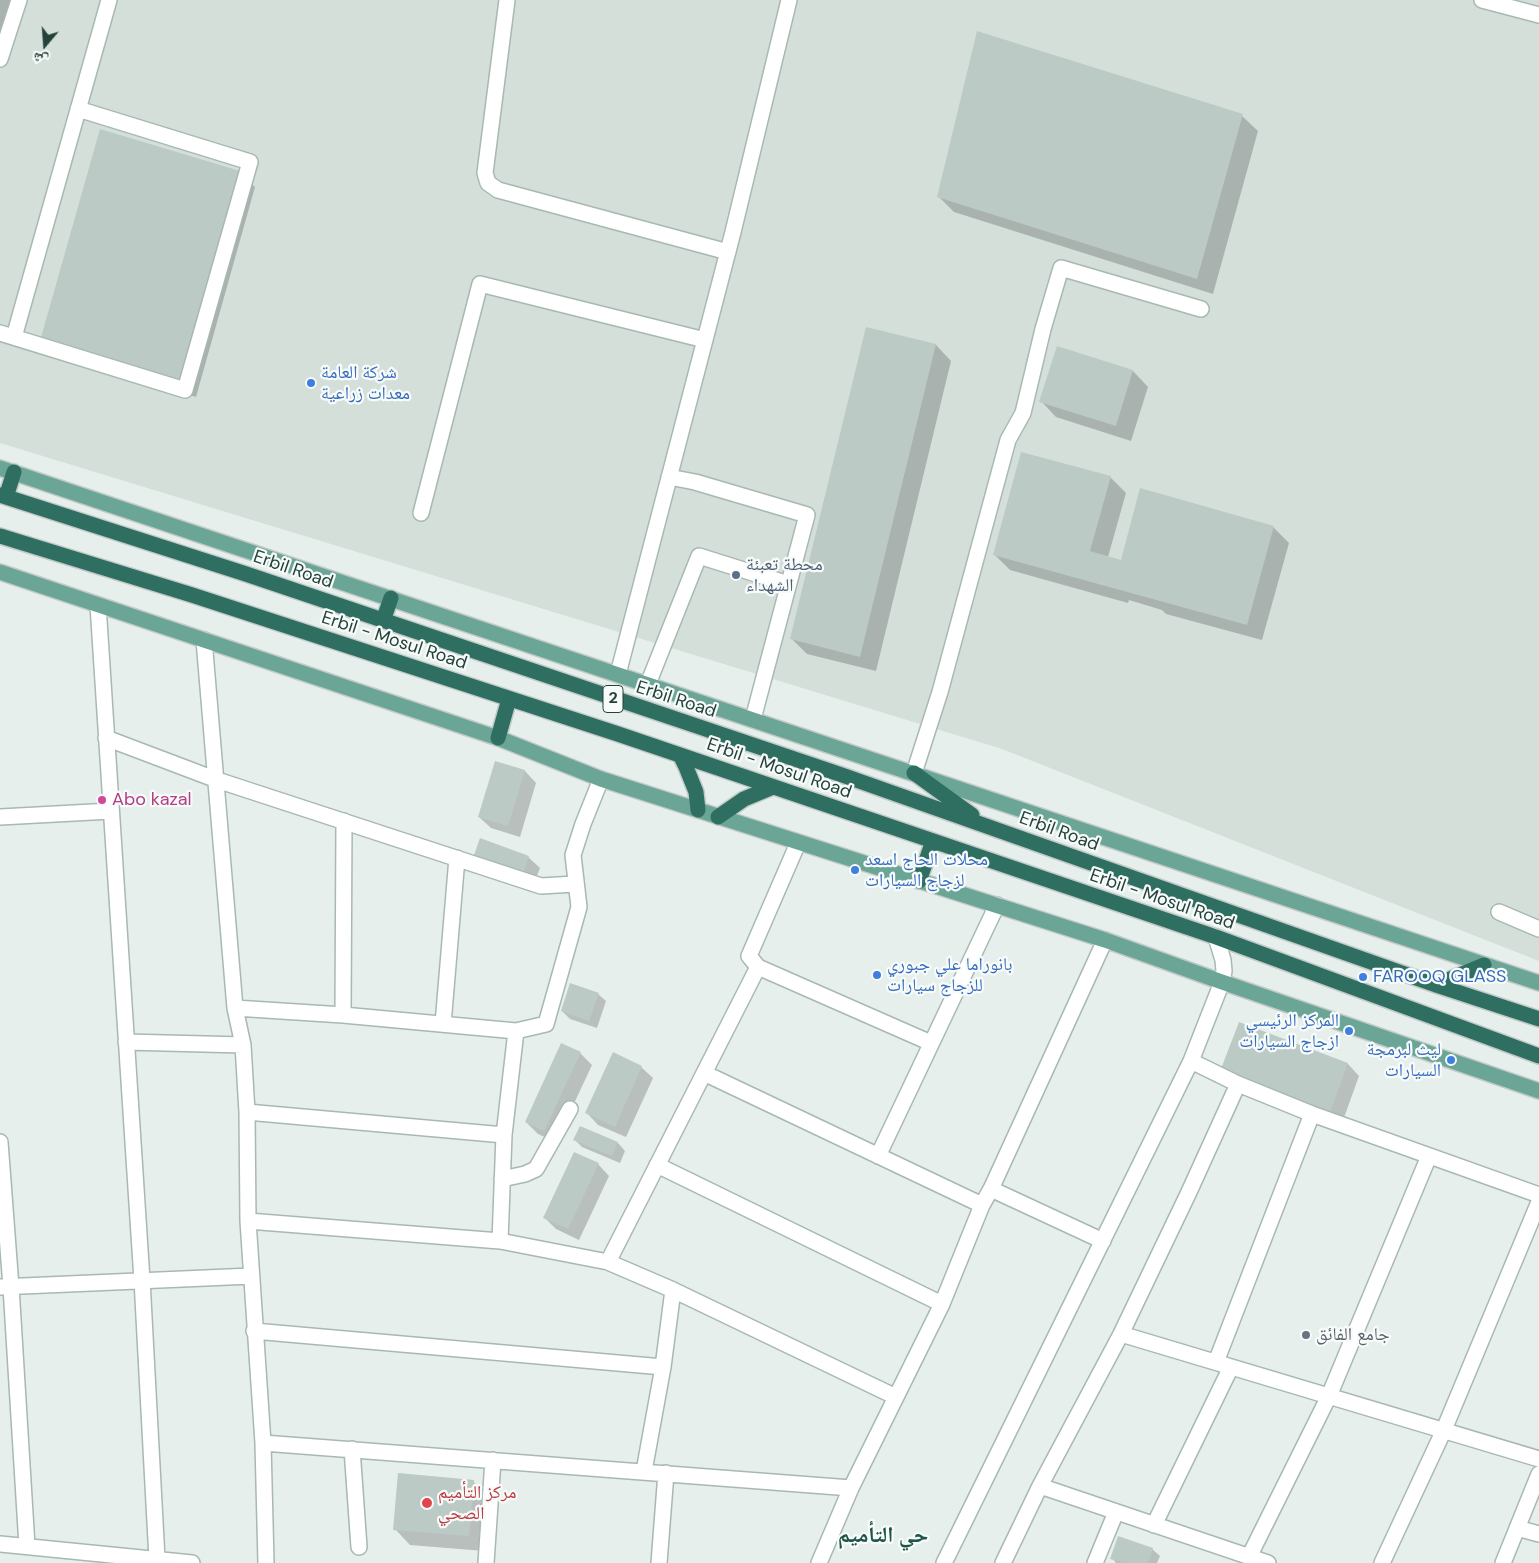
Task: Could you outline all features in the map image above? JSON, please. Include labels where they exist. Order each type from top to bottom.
[{"type":"highway","points":[[3,496],[7,470]]},
{"type":"highway","name":"Erbil Road","points":[[3,496],[246,574],[985,825],[1223,911]]},
{"type":"highway","name":"Erbil - Mosul Road","points":[[0,536],[192,595],[680,755],[1216,937],[1539,1056]]},
{"type":"highway","points":[[383,621],[391,598]]},
{"type":"highway","points":[[498,738],[509,698]]},
{"type":"highway","points":[[680,755],[696,792],[698,810]]},
{"type":"highway","points":[[914,773],[985,825]]},
{"type":"highway","points":[[718,817],[744,799],[773,787]]},
{"type":"highway","points":[[919,881],[932,841]]},
{"type":"highway","points":[[1216,937],[1223,911]]},
{"type":"highway","name":"Erbil - Mosul Road","points":[[1223,911],[1539,1019]]},
{"type":"highway","points":[[1436,985],[1484,965]]},
{"type":"main road","points":[[7,470],[1539,983]]},
{"type":"main road","points":[[0,572],[498,738],[601,779],[1105,940],[1539,1091]]},
{"type":"street","points":[[0,59],[19,0]]},
{"type":"street","points":[[78,109],[250,162],[185,390],[7,335],[78,109],[109,0]]},
{"type":"street","points":[[507,0],[485,173],[488,183],[498,190],[728,252]]},
{"type":"street","points":[[618,674],[728,252],[789,0]]},
{"type":"street","points":[[1482,0],[1539,15]]},
{"type":"street","points":[[914,773],[940,692],[1008,440],[1023,413],[1060,268],[1201,310]]},
{"type":"street","points":[[421,514],[480,284],[705,340]]},
{"type":"street","points":[[669,477],[694,482],[806,515],[753,719]]},
{"type":"street","points":[[648,684],[699,556],[788,584]]},
{"type":"street","points":[[98,605],[142,1280],[157,1559]]},
{"type":"street","points":[[204,640],[235,1008],[243,1045],[247,1112],[248,1221],[262,1443],[266,1563]]},
{"type":"street","points":[[106,738],[217,780],[541,886],[575,884]]},
{"type":"street","points":[[235,1008],[343,1015],[516,1031],[546,1024],[579,907],[573,855],[601,779]]},
{"type":"street","points":[[0,817],[110,811]]},
{"type":"street","points":[[343,1015],[344,821]]},
{"type":"street","points":[[798,843],[749,956],[758,967],[932,1043]]},
{"type":"street","points":[[443,1024],[457,858]]},
{"type":"street","points":[[878,1156],[996,905]]},
{"type":"street","points":[[1499,912],[1539,929]]},
{"type":"street","points":[[944,1563],[1191,1061],[1222,982],[1223,960],[1216,937]]},
{"type":"street","points":[[819,1563],[851,1488],[942,1304],[982,1205],[992,1189],[1105,940]]},
{"type":"street","points":[[608,1262],[758,967]]},
{"type":"street","points":[[500,1241],[504,1135],[516,1031]]},
{"type":"street","points":[[126,1042],[243,1045]]},
{"type":"street","points":[[1191,1061],[1238,1084],[1312,1114],[1539,1195]]},
{"type":"street","points":[[704,1073],[982,1205]]},
{"type":"street","points":[[1003,1563],[1040,1486],[1121,1334],[1238,1084]]},
{"type":"street","points":[[502,1179],[525,1174],[536,1169],[570,1109]]},
{"type":"street","points":[[247,1112],[504,1135]]},
{"type":"street","points":[[1154,1525],[1223,1364],[1312,1114]]},
{"type":"street","points":[[0,1142],[5,1287],[27,1546]]},
{"type":"street","points":[[1250,1557],[1329,1396],[1429,1156]]},
{"type":"street","points":[[657,1165],[942,1304]]},
{"type":"street","points":[[992,1189],[1103,1241]]},
{"type":"street","points":[[1382,1563],[1443,1432],[1539,1202]]},
{"type":"street","points":[[248,1221],[500,1241],[608,1262],[673,1290],[896,1397]]},
{"type":"street","points":[[5,1287],[251,1276]]},
{"type":"street","points":[[644,1471],[663,1368],[673,1290]]},
{"type":"street","points":[[254,1331],[663,1368]]},
{"type":"street","points":[[1121,1334],[1443,1432],[1539,1459]]},
{"type":"street","points":[[262,1443],[851,1488]]},
{"type":"street","points":[[352,1449],[358,1547]]},
{"type":"street","points":[[486,1563],[493,1460]]},
{"type":"street","points":[[659,1563],[666,1473]]},
{"type":"street","points":[[1503,1563],[1539,1474]]},
{"type":"street","points":[[1040,1486],[1268,1563]]},
{"type":"street","points":[[1095,1563],[1116,1512]]},
{"type":"street","points":[[1517,1528],[1539,1534]]},
{"type":"street","points":[[0,1544],[192,1563]]},
{"type":"shaded area","points":[[0,0],[1539,0],[1539,961],[1002,749],[0,443]]},
{"type":"building","points":[[977,31],[1243,114],[1197,279],[937,197]]},
{"type":"building","points":[[100,129],[240,171],[180,382],[40,341]]},
{"type":"building","points":[[866,327],[936,344],[860,657],[790,639]]},
{"type":"building","points":[[1057,346],[1133,370],[1116,426],[1039,402]]},
{"type":"building","points":[[1021,452],[1111,476],[1090,551],[1121,560],[1140,488],[1274,526],[1247,625],[993,555]]},
{"type":"building","points":[[495,761],[525,770],[508,826],[478,817]]},
{"type":"building","points":[[480,838],[529,856],[522,876],[473,858]]},
{"type":"building","points":[[570,983],[599,993],[589,1021],[561,1011]]},
{"type":"building","points":[[1239,1022],[1348,1063],[1329,1115],[1219,1074]]},
{"type":"building","points":[[561,1043],[581,1052],[544,1131],[525,1122]]},
{"type":"building","points":[[613,1052],[642,1066],[615,1127],[585,1113]]},
{"type":"building","points":[[580,1126],[618,1142],[612,1156],[573,1140]]},
{"type":"building","points":[[574,1152],[599,1163],[568,1229],[543,1218]]},
{"type":"building","points":[[398,1473],[474,1480],[469,1536],[393,1530]]},
{"type":"building","points":[[1118,1536],[1153,1548],[1148,1563],[1123,1563],[1110,1559]]},
{"type":"place","name":"شركة العامة معدات زراعية","points":[[311,383]]},
{"type":"place","name":"محطة تعبئة الشهداء","points":[[736,575]]},
{"type":"place","name":"Abo kazal","points":[[102,800]]},
{"type":"place","name":"محلات الحاج اسعد لزجاج السيارات","points":[[855,870]]},
{"type":"place","name":"بانوراما علي جبوري للزجاج سيارات","points":[[877,975]]},
{"type":"place","name":"FAROOQ GLASS","points":[[1363,977]]},
{"type":"place","name":"المركز الرئيسي ازجاج السيارات","points":[[1349,1031]]},
{"type":"place","name":"ليث لبرمجة السيارات","points":[[1451,1060]]},
{"type":"place","name":"جامع الفائق","points":[[1306,1335]]},
{"type":"place","name":"مركز التأميم الصحي","points":[[427,1503]]},
{"type":"district","name":"حي التأميم","points":[[883,1536]]}]
